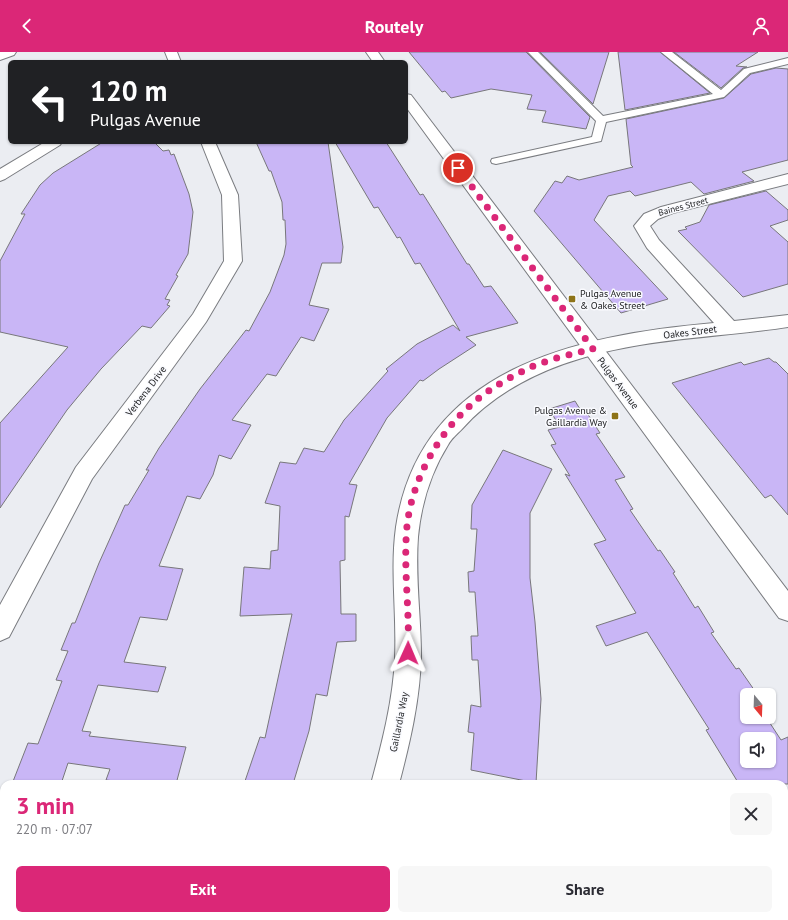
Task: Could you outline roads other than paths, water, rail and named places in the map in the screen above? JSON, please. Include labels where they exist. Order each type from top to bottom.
[{"type":"street","points":[[0,56],[10,52]]},
{"type":"street","name":"Pulgas Avenue","points":[[408,101],[788,610]]},
{"type":"street","points":[[0,176],[51,144]]},
{"type":"street","name":"Verbena Drive","points":[[0,629],[84,473],[200,318],[233,261],[230,195],[209,144]]},
{"type":"street","name":"Baines Street","points":[[729,327],[653,244],[642,226],[645,220],[654,214],[788,179]]},
{"type":"street","name":"Oakes Street","points":[[593,349],[640,338],[788,321]]},
{"type":"street","name":"Gaillardia Way","points":[[385,780],[396,743],[407,680],[408,640],[406,557],[408,525],[416,488],[428,460],[448,428],[473,402],[530,368],[559,358],[593,349]]},
{"type":"lane","points":[[533,52],[601,120]]},
{"type":"lane","points":[[666,52],[721,95]]},
{"type":"lane","points":[[777,52],[788,61]]},
{"type":"lane","points":[[601,120],[721,95],[747,71],[788,61]]},
{"type":"lane","points":[[496,161],[597,138],[601,120]]},
{"type":"place","name":"Pulgas Avenue & Oakes Street","points":[[572,299]]},
{"type":"place","name":"Pulgas Avenue & Gaillardia Way","points":[[615,416]]}]
